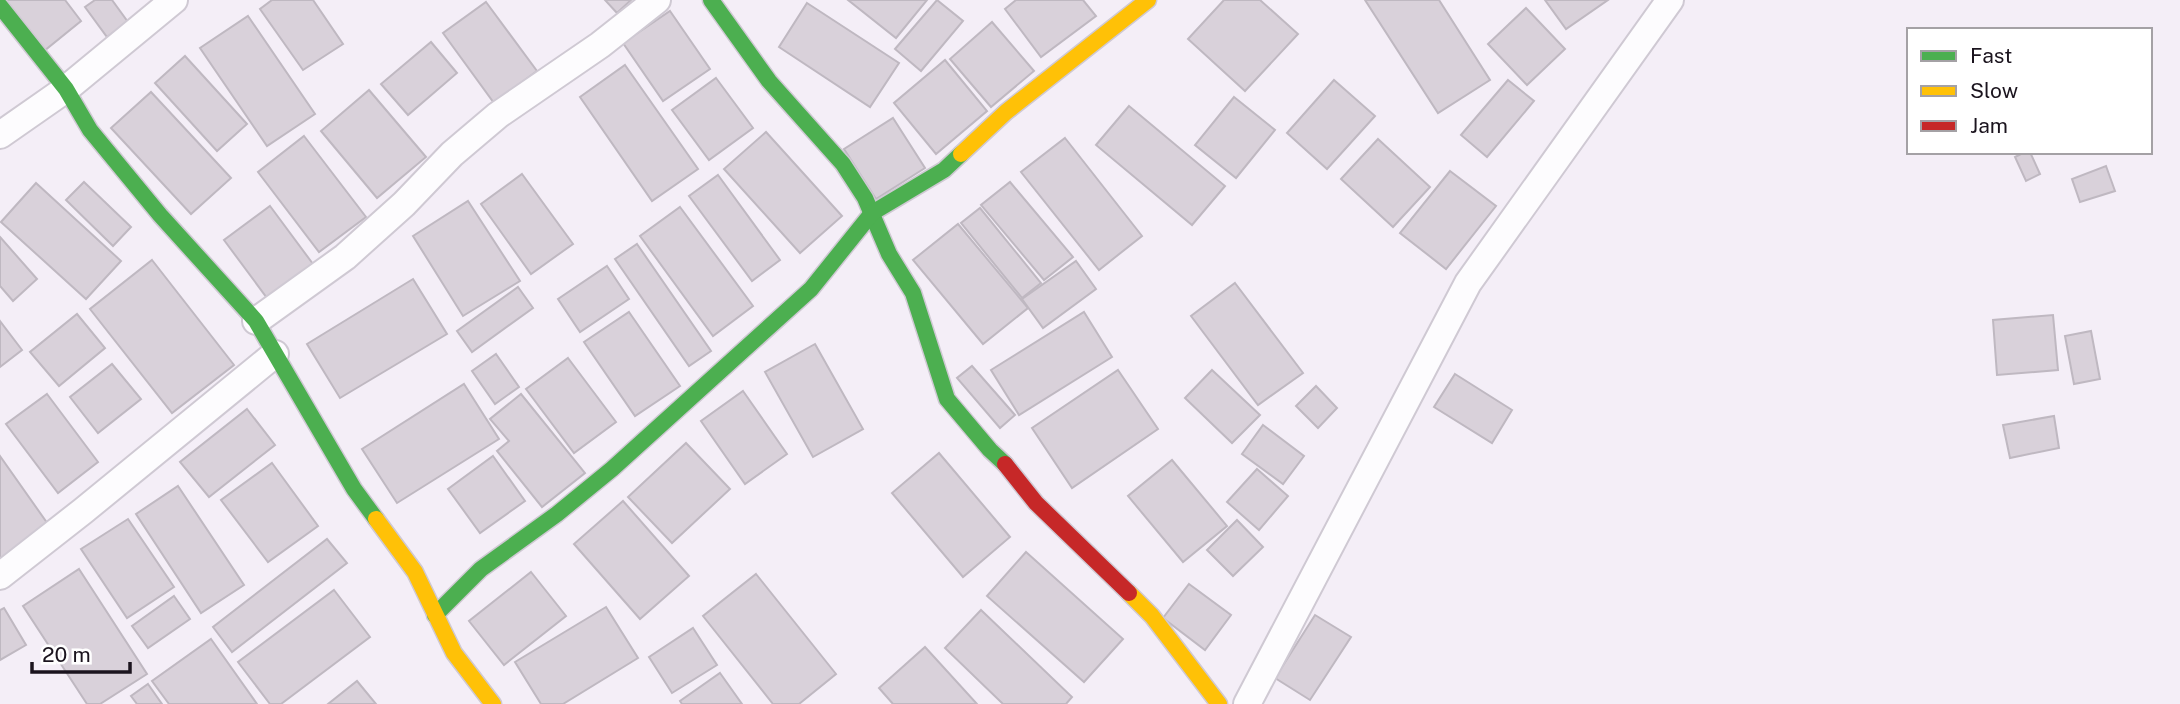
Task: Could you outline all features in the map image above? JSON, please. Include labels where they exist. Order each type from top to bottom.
[{"type":"street","points":[[0,135],[65,89],[174,0]]},
{"type":"street","points":[[256,321],[345,257],[498,115],[600,45],[657,0]]},
{"type":"street","points":[[711,0],[769,81],[843,164],[872,213],[889,254],[913,293],[947,399],[989,450],[1012,470],[1036,503],[1152,616],[1219,704]]},
{"type":"street","points":[[435,615],[481,569],[558,514],[612,469],[811,289],[872,213],[944,170],[1006,112],[1148,0]]},
{"type":"street","points":[[1247,704],[1468,284],[1670,0]]},
{"type":"street","points":[[0,6],[65,89],[90,130],[160,215],[256,321],[354,489],[415,572],[454,653],[493,704]]},
{"type":"street","points":[[0,576],[275,354]]},
{"type":"building","points":[[3,0],[65,0],[81,21],[44,51]]},
{"type":"building","points":[[95,0],[112,0],[128,22],[107,37],[85,7]]},
{"type":"building","points":[[272,0],[313,0],[343,44],[303,70],[260,9]]},
{"type":"building","points":[[605,0],[631,0],[617,13]]},
{"type":"building","points":[[848,0],[927,0],[896,38]]},
{"type":"building","points":[[937,0],[963,21],[921,71],[895,49]]},
{"type":"building","points":[[1016,0],[1083,0],[1096,16],[1041,57],[1005,9]]},
{"type":"building","points":[[1224,0],[1260,0],[1298,34],[1245,91],[1188,39]]},
{"type":"building","points":[[1365,0],[1439,0],[1490,80],[1438,113]]},
{"type":"building","points":[[1545,0],[1608,0],[1566,29]]},
{"type":"building","points":[[486,2],[537,71],[494,103],[443,33]]},
{"type":"building","points":[[807,3],[899,63],[870,107],[779,47]]},
{"type":"building","points":[[1526,8],[1565,49],[1527,85],[1488,44]]},
{"type":"building","points":[[670,11],[710,69],[663,101],[623,43]]},
{"type":"building","points":[[248,16],[315,114],[267,146],[200,48]]},
{"type":"building","points":[[992,22],[1034,71],[991,107],[950,59]]},
{"type":"building","points":[[431,42],[457,73],[408,115],[381,84]]},
{"type":"building","points":[[185,56],[247,124],[217,151],[155,83]]},
{"type":"building","points":[[945,60],[987,111],[936,154],[894,103]]},
{"type":"building","points":[[625,65],[698,169],[652,201],[580,97]]},
{"type":"building","points":[[716,78],[753,128],[709,160],[672,110]]},
{"type":"building","points":[[1334,80],[1375,116],[1327,169],[1287,133]]},
{"type":"building","points":[[1508,80],[1534,101],[1487,157],[1461,135]]},
{"type":"building","points":[[369,90],[426,157],[377,198],[321,131]]},
{"type":"building","points":[[151,92],[231,178],[191,214],[111,128]]},
{"type":"building","points":[[1234,97],[1275,130],[1236,178],[1195,145]]},
{"type":"building","points":[[1129,106],[1225,186],[1192,225],[1096,145]]},
{"type":"building","points":[[893,118],[925,168],[876,199],[844,149]]},
{"type":"building","points":[[766,132],[842,216],[800,253],[724,169]]},
{"type":"building","points":[[304,136],[366,217],[319,252],[258,172]]},
{"type":"building","points":[[1065,138],[1142,236],[1099,270],[1021,172]]},
{"type":"building","points":[[1378,139],[1430,187],[1393,227],[1341,179]]},
{"type":"building","points":[[2031,154],[2040,174],[2026,181],[2015,157]]},
{"type":"building","points":[[2106,166],[2115,191],[2080,202],[2072,179]]},
{"type":"building","points":[[1450,171],[1496,206],[1446,269],[1400,233]]},
{"type":"building","points":[[522,174],[573,244],[531,274],[481,204]]},
{"type":"building","points":[[718,175],[780,260],[752,281],[689,196]]},
{"type":"building","points":[[84,182],[131,227],[113,246],[66,200]]},
{"type":"building","points":[[1010,182],[1073,257],[1044,280],[981,205]]},
{"type":"building","points":[[36,183],[121,261],[86,299],[1,222]]},
{"type":"building","points":[[468,201],[520,281],[463,316],[413,236]]},
{"type":"building","points":[[270,206],[313,264],[267,298],[224,240]]},
{"type":"building","points":[[680,207],[753,306],[713,336],[640,236]]},
{"type":"building","points":[[980,208],[1041,283],[1022,298],[961,223]]},
{"type":"building","points":[[958,224],[1028,308],[983,344],[913,260]]},
{"type":"building","points":[[0,237],[37,279],[13,301],[0,286]]},
{"type":"building","points":[[637,244],[711,351],[689,366],[615,259]]},
{"type":"building","points":[[152,260],[234,365],[172,413],[90,309]]},
{"type":"building","points":[[1076,261],[1096,289],[1043,328],[1022,299]]},
{"type":"building","points":[[607,266],[629,299],[580,332],[558,299]]},
{"type":"building","points":[[413,279],[447,334],[340,398],[307,344]]},
{"type":"building","points":[[1235,283],[1303,373],[1258,405],[1191,316]]},
{"type":"building","points":[[518,287],[533,308],[472,352],[457,331]]},
{"type":"building","points":[[629,312],[680,386],[635,416],[584,342]]},
{"type":"building","points":[[1084,312],[1112,357],[1019,415],[991,370]]},
{"type":"building","points":[[77,314],[105,348],[59,386],[30,352]]},
{"type":"building","points":[[2053,315],[2058,370],[1997,375],[1993,320]]},
{"type":"building","points":[[0,321],[22,350],[0,367]]},
{"type":"building","points":[[2091,331],[2100,379],[2074,384],[2065,336]]},
{"type":"building","points":[[815,344],[863,429],[813,457],[765,372]]},
{"type":"building","points":[[496,354],[519,387],[495,404],[472,371]]},
{"type":"building","points":[[568,358],[616,422],[574,453],[526,389]]},
{"type":"building","points":[[112,364],[141,399],[98,433],[70,397]]},
{"type":"building","points":[[972,366],[1015,415],[1000,428],[957,378]]},
{"type":"building","points":[[1118,370],[1158,429],[1072,488],[1032,428]]},
{"type":"building","points":[[1212,370],[1260,415],[1232,443],[1185,398]]},
{"type":"building","points":[[1455,374],[1512,410],[1492,443],[1434,407]]},
{"type":"building","points":[[464,384],[499,439],[397,503],[362,449]]},
{"type":"building","points":[[1316,386],[1337,408],[1318,428],[1296,406]]},
{"type":"building","points":[[743,391],[787,454],[745,484],[701,421]]},
{"type":"building","points":[[47,394],[98,462],[58,493],[6,424]]},
{"type":"building","points":[[521,394],[585,473],[542,507],[497,451],[509,441],[490,419]]},
{"type":"building","points":[[247,409],[275,445],[209,497],[180,462]]},
{"type":"building","points":[[2054,416],[2059,448],[2010,458],[2003,425]]},
{"type":"building","points":[[1263,425],[1304,456],[1283,484],[1242,454]]},
{"type":"building","points":[[686,443],[730,489],[672,543],[628,497]]},
{"type":"building","points":[[939,453],[1010,537],[963,577],[892,493]]},
{"type":"building","points":[[0,456],[50,527],[0,561]]},
{"type":"building","points":[[493,456],[525,501],[480,533],[448,489]]},
{"type":"building","points":[[1172,460],[1227,526],[1183,562],[1128,496]]},
{"type":"building","points":[[272,463],[318,526],[268,562],[221,500]]},
{"type":"building","points":[[1257,469],[1288,496],[1259,530],[1227,502]]},
{"type":"building","points":[[178,486],[244,585],[201,613],[136,514]]},
{"type":"building","points":[[623,501],[689,576],[640,619],[574,544]]},
{"type":"building","points":[[128,519],[174,587],[127,618],[81,549]]},
{"type":"building","points":[[1237,520],[1263,547],[1233,576],[1207,550]]},
{"type":"building","points":[[327,539],[347,563],[232,652],[213,627]]},
{"type":"building","points":[[1026,552],[1123,639],[1084,682],[987,596]]},
{"type":"building","points":[[79,569],[147,674],[100,704],[87,704],[23,606]]},
{"type":"building","points":[[531,572],[566,616],[504,665],[469,621]]},
{"type":"building","points":[[756,574],[836,674],[799,704],[773,704],[703,616]]},
{"type":"building","points":[[1189,584],[1231,615],[1205,650],[1163,618]]},
{"type":"building","points":[[334,590],[370,637],[281,704],[270,704],[238,662]]},
{"type":"building","points":[[174,596],[190,619],[148,648],[132,626]]},
{"type":"building","points":[[606,607],[638,658],[563,704],[541,704],[515,662]]},
{"type":"building","points":[[4,608],[26,645],[0,660],[0,610]]},
{"type":"building","points":[[981,610],[1072,697],[1066,704],[1003,704],[945,648]]},
{"type":"building","points":[[1315,615],[1351,637],[1310,700],[1275,678]]},
{"type":"building","points":[[693,628],[717,665],[672,693],[649,657]]},
{"type":"building","points":[[211,639],[257,704],[169,704],[152,681]]},
{"type":"building","points":[[925,647],[977,704],[893,704],[879,688]]},
{"type":"building","points":[[720,673],[742,704],[682,704],[680,701]]},
{"type":"building","points":[[357,681],[376,704],[328,704]]},
{"type":"building","points":[[148,684],[162,704],[137,704],[131,696]]},
{"type":"traffic: fast","points":[[711,0],[769,81],[843,164],[865,198],[889,254],[913,293],[947,399],[1005,464]]},
{"type":"traffic: fast","points":[[0,6],[66,89],[90,130],[160,215],[256,321],[354,489],[376,519]]},
{"type":"traffic: fast","points":[[435,615],[481,569],[557,514],[612,469],[811,289],[872,213],[944,170],[961,154]]},
{"type":"traffic: slow","points":[[961,154],[1006,112],[1148,0]]},
{"type":"traffic: slow","points":[[376,519],[415,572],[454,653],[493,704]]},
{"type":"traffic: slow","points":[[1129,593],[1152,616],[1219,704]]},
{"type":"traffic: jam","points":[[1005,464],[1036,503],[1129,593]]}]
